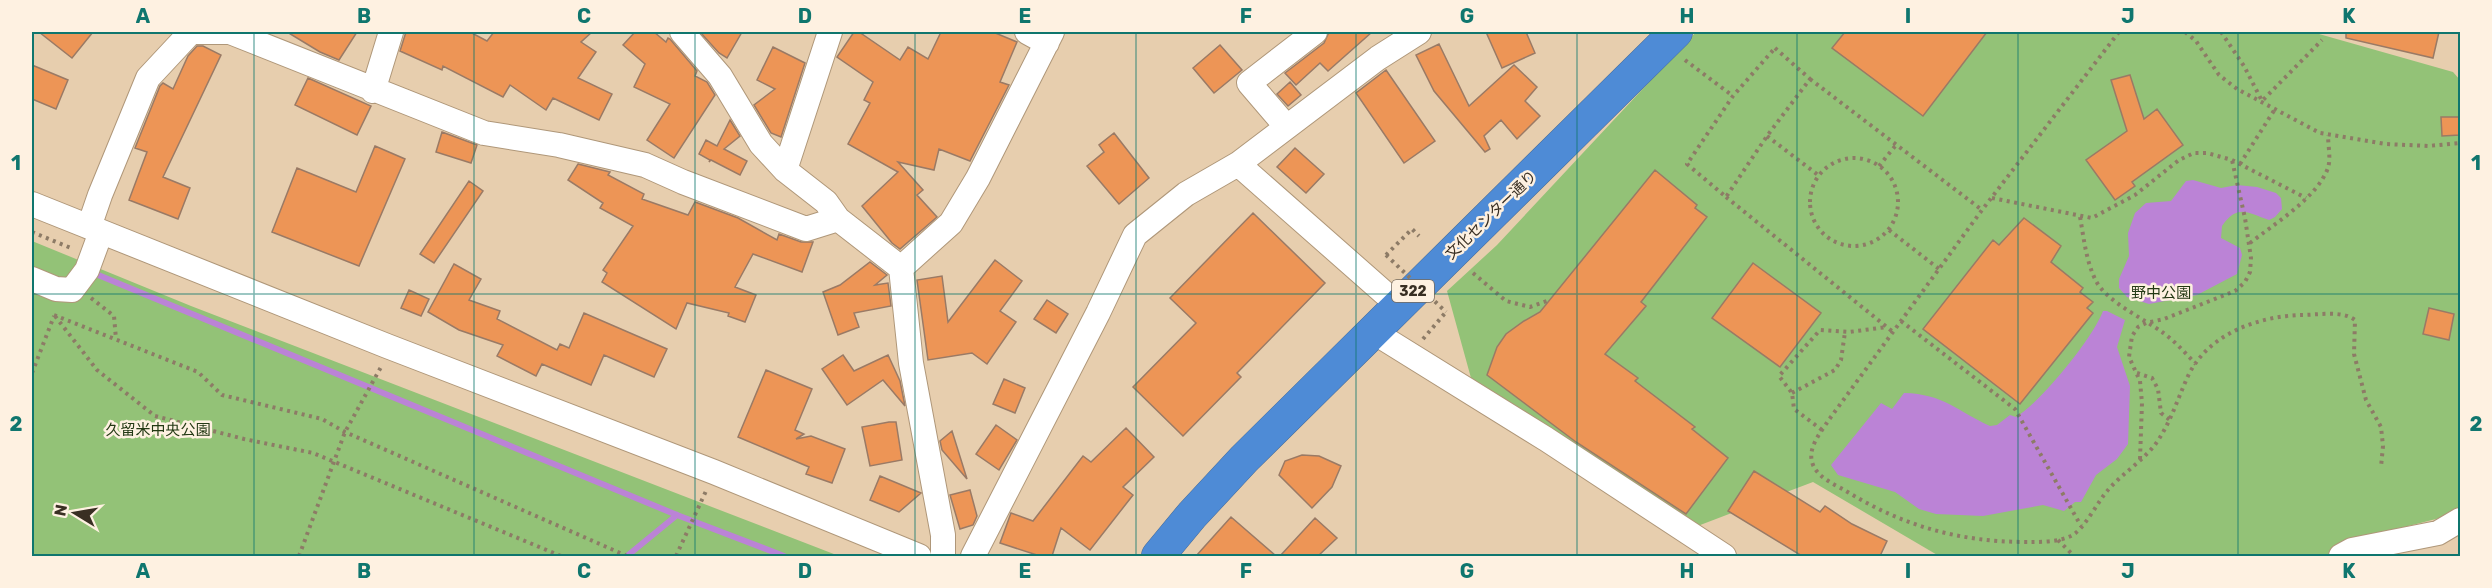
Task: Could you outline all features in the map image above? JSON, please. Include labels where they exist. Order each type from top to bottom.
[{"type":"highway","name":"文化センター通り","points":[[1158,556],[1192,515],[1245,459],[1398,305],[1680,46]]},
{"type":"street","points":[[32,279],[56,289],[72,290],[87,270],[92,256],[100,195],[148,78],[190,32],[230,32],[484,134],[559,145],[645,165],[806,229],[838,219]]},
{"type":"street","points":[[373,91],[391,32]]},
{"type":"street","points":[[682,32],[720,76],[761,144],[785,170],[826,202],[838,219],[901,268],[910,363],[943,535],[943,556]]},
{"type":"street","points":[[785,170],[830,32]]},
{"type":"street","points":[[1286,126],[1250,83],[1315,32]]},
{"type":"street","points":[[973,556],[976,546],[1098,313],[1135,235],[1186,194],[1238,164],[1378,58],[1419,32]]},
{"type":"street","points":[[901,268],[951,223],[978,178],[1042,35]]},
{"type":"street","points":[[1238,164],[1398,305]]},
{"type":"street","points":[[32,204],[387,346],[714,472],[920,556]]},
{"type":"street","points":[[1372,331],[1546,439],[1724,556]]},
{"type":"street","points":[[2341,556],[2352,550],[2438,533],[2460,520]]},
{"type":"path","points":[[2119,32],[1982,210],[1822,430],[1812,447],[1812,463],[1816,470],[1823,477],[1865,503],[1946,535],[1981,540],[2058,540],[2074,535],[2108,490],[2154,446],[2170,420],[2205,350],[2233,332],[2261,320],[2289,315],[2344,315],[2355,320],[2354,354],[2361,384],[2366,400],[2381,427],[2383,446],[2381,467]]},
{"type":"path","points":[[2185,32],[2196,41],[2219,75],[2237,88],[2320,133],[2386,144],[2428,146],[2460,143]]},
{"type":"path","points":[[2221,32],[2244,66],[2262,101]]},
{"type":"path","points":[[2262,101],[2322,40]]},
{"type":"path","points":[[1680,46],[1733,96]]},
{"type":"path","points":[[1893,332],[1687,164],[1733,96],[1775,48],[1810,79],[1982,210]]},
{"type":"path","points":[[1726,197],[1767,136],[1810,79]]},
{"type":"path","points":[[2241,164],[2275,109]]},
{"type":"path","points":[[2249,243],[2306,198],[2321,183],[2329,165],[2328,135]]},
{"type":"path","points":[[1767,136],[1818,175]]},
{"type":"path","points":[[1879,166],[1896,145]]},
{"type":"path","points":[[1992,198],[2092,218],[2135,195],[2179,160],[2194,153],[2207,153],[2232,160],[2306,198]]},
{"type":"path","points":[[1859,158],[1886,171],[1895,184],[1898,199],[1897,215],[1889,230],[1880,239],[1868,245],[1854,247],[1840,245],[1827,238],[1817,228],[1811,216],[1809,202],[1812,187],[1818,175],[1830,165],[1844,159],[1859,158]]},
{"type":"path","points":[[2140,459],[2142,403],[2140,381],[2129,357],[2130,344],[2138,327],[2235,291],[2245,282],[2250,272],[2245,218],[2232,160]]},
{"type":"path","points":[[2080,217],[2087,256],[2097,282],[2110,297],[2161,331],[2196,364]]},
{"type":"path","points":[[1419,236],[1412,230],[1386,255],[1446,312],[1420,344]]},
{"type":"path","points":[[1889,230],[1939,269]]},
{"type":"path","points":[[32,232],[92,256]]},
{"type":"path","points":[[1473,273],[1506,301],[1530,307],[1551,300]]},
{"type":"path","points":[[96,290],[91,298],[114,316],[116,340]]},
{"type":"path","points":[[54,315],[198,372],[222,394],[322,419],[345,432],[627,556]]},
{"type":"path","points":[[32,373],[54,315]]},
{"type":"path","points":[[54,315],[97,370],[155,416],[313,453],[561,556]]},
{"type":"path","points":[[1901,321],[2015,409],[2081,526]]},
{"type":"path","points":[[1822,430],[1794,409],[1791,393],[1779,376],[1820,330],[1845,332],[1888,327]]},
{"type":"path","points":[[1791,393],[1835,370],[1841,360],[1845,332]]},
{"type":"path","points":[[299,556],[345,432],[380,371],[387,346]]},
{"type":"path","points":[[2137,373],[2152,378],[2158,389],[2161,413],[2170,420]]},
{"type":"path","points":[[676,556],[714,472]]},
{"type":"path","points":[[2058,540],[2074,556]]},
{"type":"green space","name":"野中公園","points":[[1696,32],[2312,32],[2453,72],[2460,80],[2460,507],[2440,518],[2341,543],[2330,556],[1939,556],[1813,482],[1695,527],[1582,455],[1471,378],[1447,291],[1497,245]]},
{"type":"green space","name":"久留米中央公園","points":[[32,241],[191,306],[839,556],[32,556]]},
{"type":"shaded area","points":[[2193,180],[2221,188],[2237,185],[2257,187],[2276,193],[2281,198],[2282,209],[2269,220],[2238,212],[2222,226],[2221,238],[2240,248],[2242,255],[2237,274],[2197,295],[2149,304],[2127,297],[2119,288],[2119,279],[2129,256],[2128,233],[2135,213],[2146,203],[2171,201],[2186,181]]},
{"type":"shaded area","points":[[2103,311],[2125,320],[2117,347],[2130,386],[2128,444],[2117,459],[2096,475],[2081,502],[2075,502],[2064,511],[2043,505],[1983,516],[1936,514],[1919,509],[1895,492],[1838,475],[1831,465],[1881,403],[1892,409],[1904,393],[1930,396],[1990,426],[1997,425],[2010,415],[2016,417],[2052,384],[2089,337]]},
{"type":"building","points":[[39,32],[93,32],[72,58]]},
{"type":"building","points":[[287,32],[357,32],[339,60],[320,52]]},
{"type":"building","points":[[406,32],[470,32],[487,41],[494,32],[592,32],[581,42],[596,52],[578,78],[612,94],[599,120],[553,98],[546,110],[510,85],[503,97],[443,66],[442,70],[400,51]]},
{"type":"building","points":[[635,32],[654,32],[666,42],[668,38],[670,39],[697,71],[695,76],[707,82],[715,95],[674,158],[647,140],[670,104],[634,87],[645,64],[623,45]]},
{"type":"building","points":[[700,32],[742,32],[727,58],[719,53]]},
{"type":"building","points":[[854,32],[859,32],[900,60],[908,47],[928,59],[941,32],[993,32],[1017,42],[1000,82],[1009,85],[970,161],[939,149],[934,170],[898,162],[923,190],[917,195],[937,217],[900,249],[892,243],[862,206],[898,172],[848,144],[870,103],[864,100],[873,82],[837,57]]},
{"type":"building","points":[[1329,32],[1372,32],[1328,71],[1320,63],[1296,85],[1285,73],[1324,43]]},
{"type":"building","points":[[1486,32],[1526,32],[1535,53],[1502,68]]},
{"type":"building","points":[[1845,32],[1987,32],[1923,116],[1832,48]]},
{"type":"building","points":[[2346,32],[2439,32],[2433,58],[2346,38]]},
{"type":"building","points":[[1439,44],[1469,106],[1514,65],[1537,87],[1525,101],[1540,116],[1517,139],[1501,120],[1484,136],[1490,149],[1485,152],[1434,91],[1416,55]]},
{"type":"building","points":[[1220,45],[1242,70],[1214,93],[1193,68]]},
{"type":"building","points":[[197,46],[203,46],[221,55],[163,177],[190,188],[178,219],[129,200],[147,152],[135,148],[160,86],[163,83],[173,89],[188,56]]},
{"type":"building","points":[[773,47],[805,63],[781,137],[771,133],[754,105],[775,89],[757,80]]},
{"type":"building","points":[[32,65],[68,80],[56,109],[32,99]]},
{"type":"building","points":[[1386,70],[1435,141],[1404,163],[1356,93]]},
{"type":"building","points":[[2130,75],[2144,119],[2157,109],[2183,145],[2132,182],[2135,186],[2115,200],[2086,160],[2127,131],[2111,80]]},
{"type":"building","points":[[308,78],[371,106],[357,135],[295,105]]},
{"type":"building","points":[[1290,82],[1301,95],[1288,106],[1277,94]]},
{"type":"building","points":[[2441,117],[2460,117],[2460,135],[2442,136]]},
{"type":"building","points":[[730,120],[740,136],[724,149],[747,161],[740,175],[711,160],[709,162],[710,160],[699,154],[706,140],[717,146]]},
{"type":"building","points":[[442,132],[477,145],[471,163],[436,152]]},
{"type":"building","points":[[1114,133],[1149,178],[1119,204],[1087,166],[1104,152],[1099,145]]},
{"type":"building","points":[[375,146],[405,159],[359,266],[272,232],[297,168],[356,192]]},
{"type":"building","points":[[1295,148],[1324,174],[1306,193],[1277,167]]},
{"type":"building","points":[[578,164],[610,172],[608,175],[644,194],[642,199],[688,215],[695,202],[738,218],[777,240],[779,234],[801,242],[813,242],[802,272],[753,254],[735,287],[756,295],[745,322],[728,316],[729,313],[687,303],[676,329],[602,282],[607,273],[603,270],[633,226],[600,208],[603,203],[568,180]]},
{"type":"building","points":[[1655,170],[1697,205],[1695,208],[1707,217],[1641,302],[1646,306],[1605,354],[1638,378],[1635,381],[1695,427],[1692,429],[1728,458],[1686,514],[1576,442],[1487,375],[1497,347],[1506,334],[1540,312]]},
{"type":"building","points":[[469,181],[483,191],[434,263],[420,254]]},
{"type":"building","points":[[1253,213],[1325,283],[1237,373],[1241,377],[1183,436],[1133,387],[1196,323],[1170,298]]},
{"type":"building","points":[[2024,218],[2061,246],[2051,262],[2083,288],[2080,292],[2093,302],[2087,308],[2093,313],[2020,404],[1923,329],[1993,240],[1999,245]]},
{"type":"building","points":[[995,260],[1022,281],[1000,311],[1016,322],[987,364],[972,353],[928,360],[917,280],[942,276],[948,322]]},
{"type":"building","points":[[870,262],[887,275],[875,285],[888,283],[891,306],[854,313],[859,327],[838,335],[823,292],[840,285]]},
{"type":"building","points":[[1753,263],[1821,313],[1780,367],[1712,318]]},
{"type":"building","points":[[454,264],[481,279],[469,300],[500,311],[497,319],[557,350],[560,344],[569,348],[584,313],[667,349],[654,377],[604,355],[591,385],[542,364],[536,376],[497,356],[503,345],[459,330],[428,312]]},
{"type":"building","points":[[409,290],[429,299],[421,316],[401,308]]},
{"type":"building","points":[[1047,300],[1068,314],[1056,333],[1034,319]]},
{"type":"building","points":[[2429,308],[2454,314],[2449,340],[2423,334]]},
{"type":"building","points":[[843,355],[854,371],[888,355],[900,381],[905,406],[883,380],[847,405],[822,369]]},
{"type":"building","points":[[766,370],[812,389],[795,430],[804,434],[796,439],[811,436],[845,449],[832,483],[806,474],[809,467],[738,437]]},
{"type":"building","points":[[1004,379],[1025,388],[1015,413],[993,404]]},
{"type":"building","points":[[896,422],[902,460],[870,466],[862,427]]},
{"type":"building","points":[[996,425],[1017,440],[999,470],[976,454]]},
{"type":"building","points":[[1126,428],[1154,457],[1123,487],[1133,495],[1090,550],[1061,528],[1052,556],[1040,556],[1000,543],[1011,513],[1033,521],[1083,456],[1091,462]]},
{"type":"building","points":[[952,431],[967,479],[942,450],[940,441]]},
{"type":"building","points":[[1302,455],[1319,456],[1341,466],[1332,487],[1312,508],[1279,475],[1285,461]]},
{"type":"building","points":[[1754,471],[1820,512],[1825,506],[1852,524],[1887,541],[1880,556],[1802,556],[1728,511]]},
{"type":"building","points":[[880,476],[921,493],[899,512],[870,500]]},
{"type":"building","points":[[970,490],[977,516],[973,525],[960,529],[950,495]]},
{"type":"building","points":[[1231,517],[1276,556],[1196,556]]},
{"type":"building","points":[[1315,518],[1337,538],[1318,556],[1280,556]]},
{"type":"waterway","points":[[91,272],[677,515],[784,556]]},
{"type":"waterway","points":[[627,556],[677,515]]}]
